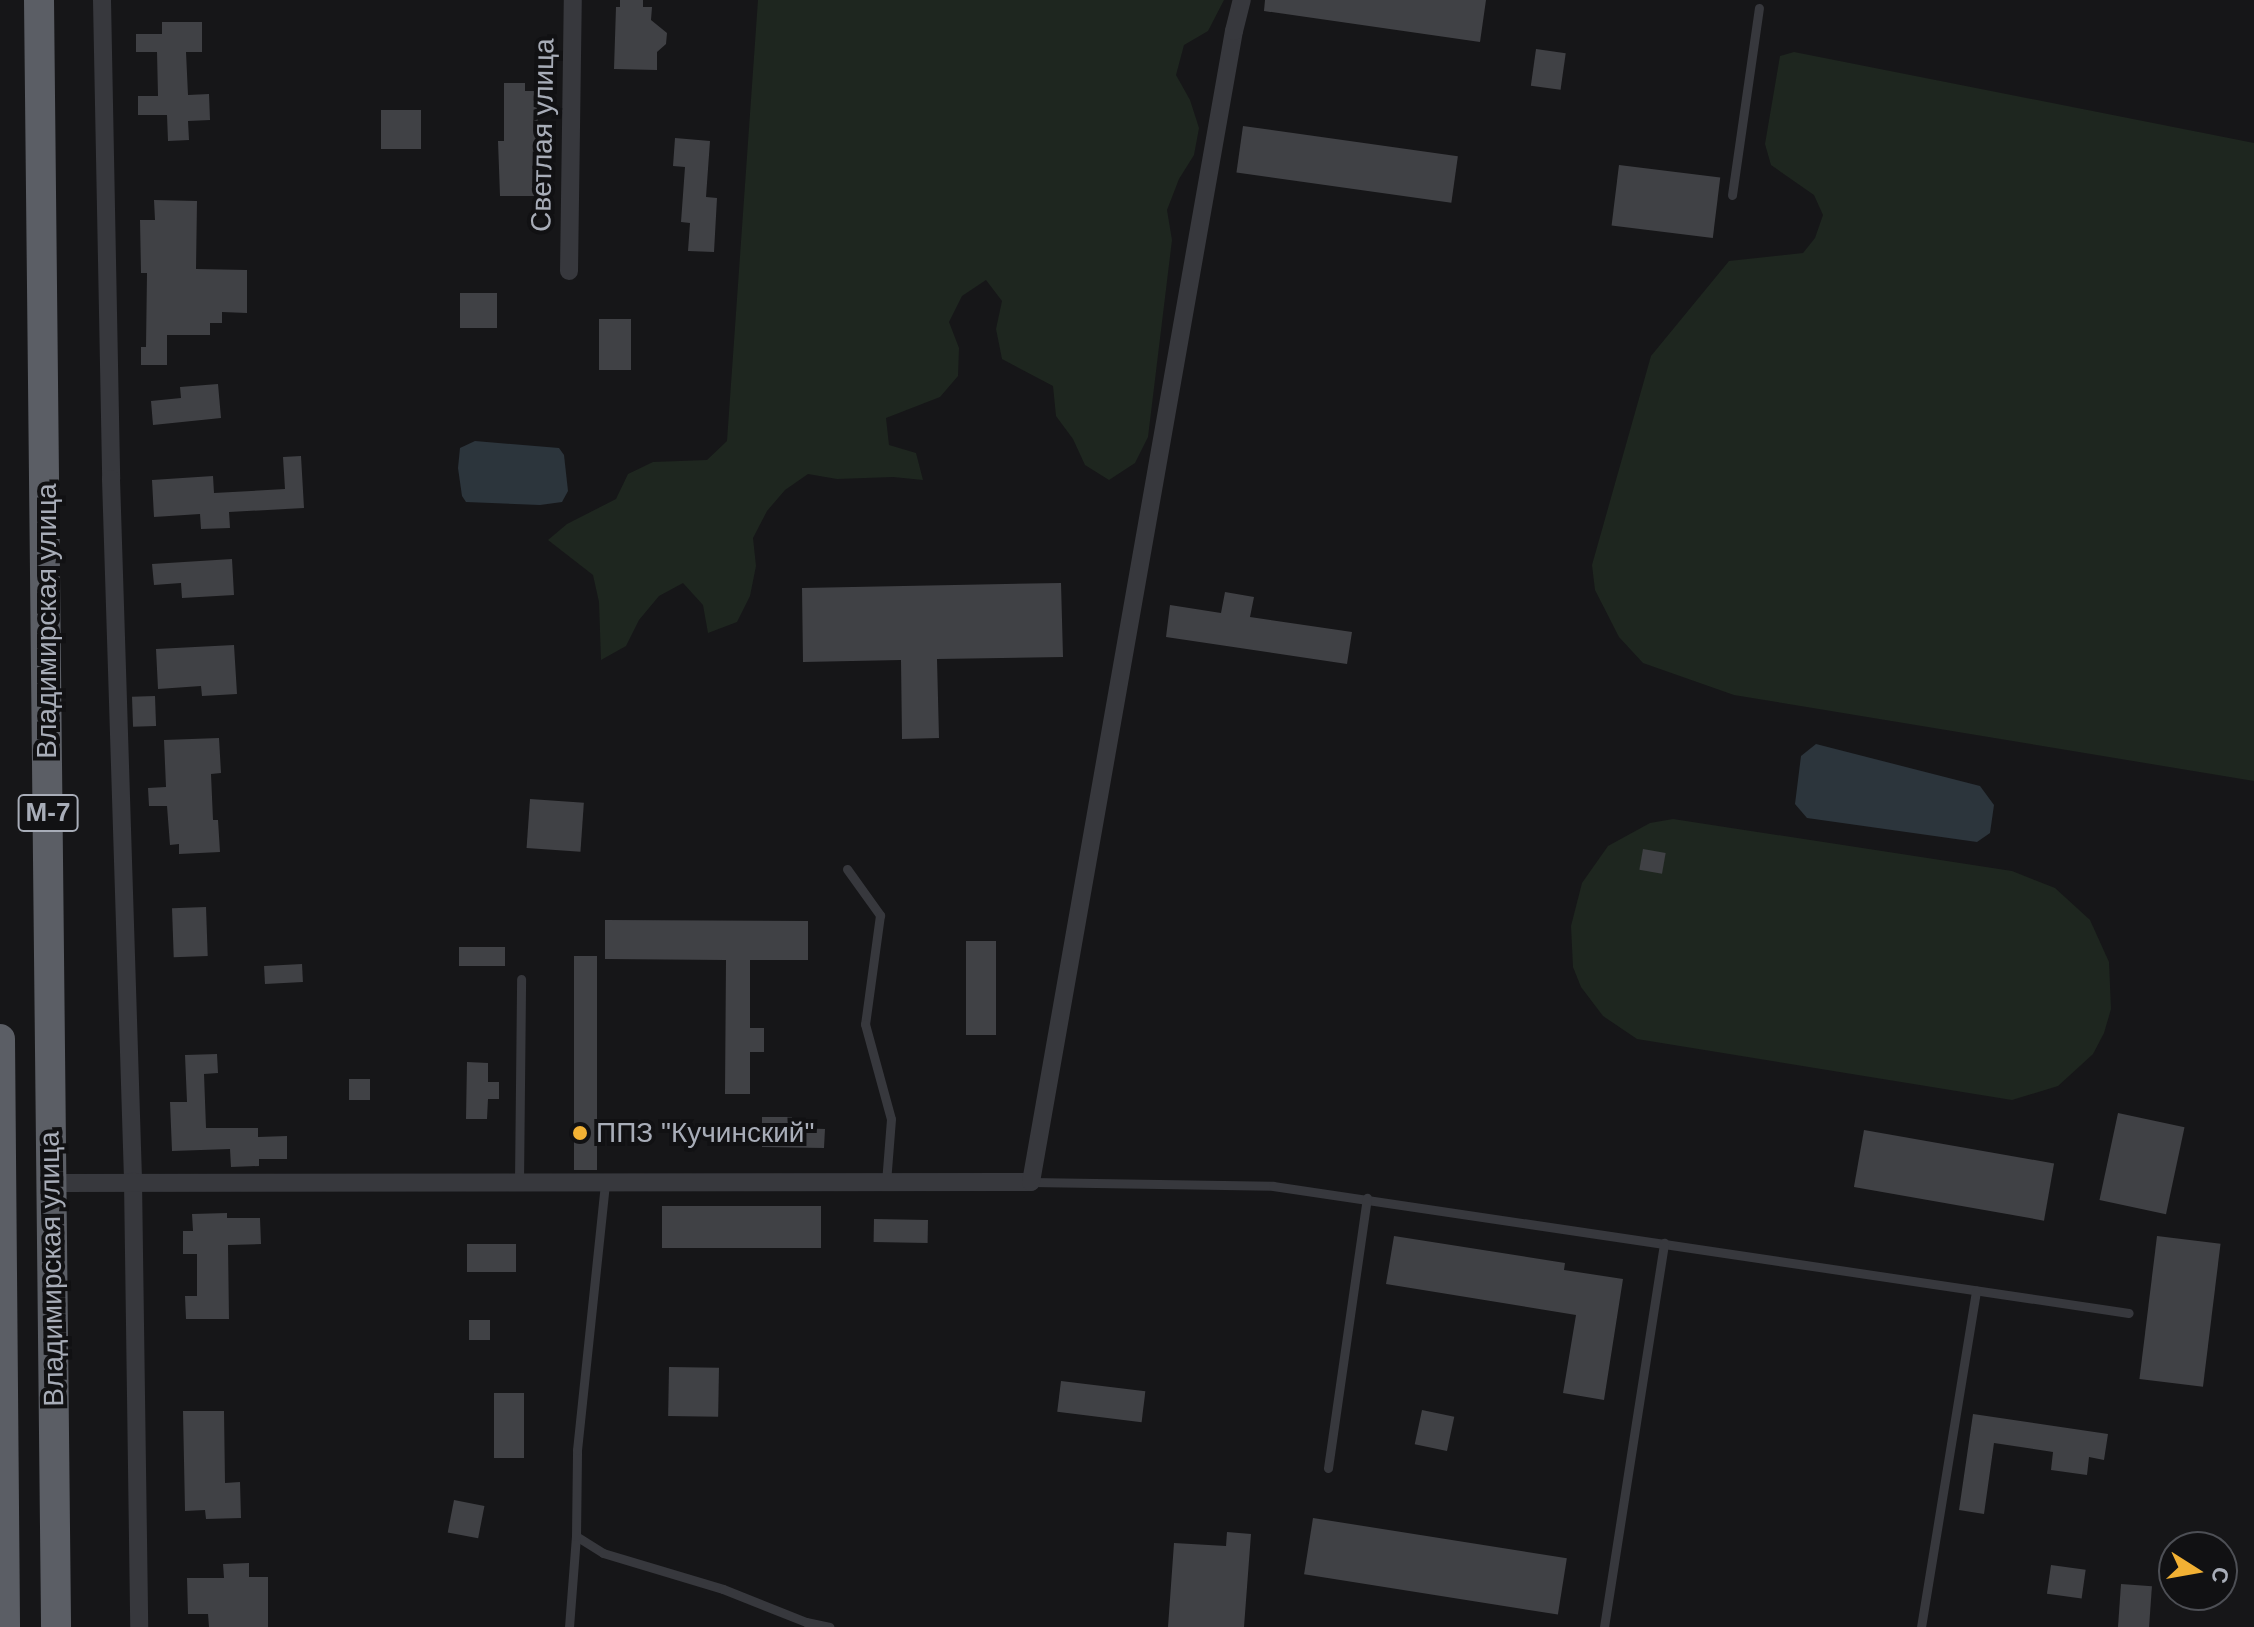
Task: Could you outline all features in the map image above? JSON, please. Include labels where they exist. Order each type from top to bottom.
[{"type":"highway","name":"Владимирская улица","points":[[39,0],[56,1627]]},
{"type":"highway","name":"Владимирская улица","points":[[0,1039],[5,1627]]},
{"type":"street","points":[[102,0],[111,479],[133,1181],[139,1627]]},
{"type":"street","name":"Светлая улица","points":[[569,271],[573,0]]},
{"type":"street","points":[[50,1183],[1031,1182],[1231,46],[1242,0]]},
{"type":"lane","points":[[1732,195],[1759,8]]},
{"type":"lane","points":[[847,869],[880,915],[865,1024],[891,1119],[886,1182]]},
{"type":"lane","points":[[519,1181],[521,979]]},
{"type":"lane","points":[[569,1627],[576,1536],[577,1450],[605,1182]]},
{"type":"lane","points":[[1031,1182],[1235,1183],[1367,1198],[2129,1313]]},
{"type":"lane","points":[[1328,1468],[1367,1198]]},
{"type":"lane","points":[[1604,1627],[1664,1243]]},
{"type":"lane","points":[[1921,1627],[1976,1290]]},
{"type":"lane","points":[[576,1536],[603,1553],[723,1589],[806,1622],[829,1627]]},
{"type":"shaded area","points":[[758,0],[1224,0],[1208,31],[1184,45],[1176,75],[1190,100],[1199,128],[1194,155],[1179,179],[1167,210],[1172,240],[1148,437],[1135,463],[1109,480],[1085,465],[1073,439],[1056,416],[1053,386],[1002,359],[996,329],[1002,301],[986,280],[962,296],[949,322],[959,348],[958,376],[940,397],[886,418],[889,445],[916,453],[923,480],[893,477],[837,479],[808,474],[785,490],[767,511],[753,538],[756,566],[750,596],[737,622],[708,633],[703,605],[683,583],[659,596],[639,620],[626,646],[601,660],[599,602],[593,575],[548,540],[567,524],[616,499],[628,474],[653,462],[707,460],[727,441]]},
{"type":"shaded area","points":[[1794,52],[2254,143],[2254,781],[1734,695],[1643,663],[1619,637],[1595,590],[1592,565],[1651,356],[1729,261],[1803,253],[1815,238],[1823,215],[1814,195],[1771,165],[1765,144],[1780,56]]},
{"type":"shaded area","points":[[475,441],[559,448],[564,455],[568,491],[562,502],[540,505],[466,502],[462,496],[458,468],[460,448]]},
{"type":"shaded area","points":[[1816,744],[1980,786],[1994,805],[1990,833],[1977,842],[1807,818],[1795,804],[1801,756]]},
{"type":"shaded area","points":[[1673,819],[2012,871],[2055,888],[2090,920],[2109,962],[2111,1009],[2104,1033],[2093,1054],[2058,1086],[2012,1100],[1637,1039],[1603,1016],[1581,987],[1573,967],[1571,926],[1582,883],[1608,846],[1650,823]]},
{"type":"building","points":[[620,0],[643,0],[643,7],[652,7],[651,20],[667,33],[666,44],[657,52],[657,70],[614,69],[616,7],[620,7]]},
{"type":"building","points":[[1265,0],[1486,0],[1480,42],[1264,11]]},
{"type":"building","points":[[162,22],[202,22],[202,52],[186,52],[188,95],[209,94],[210,120],[188,121],[189,140],[168,141],[167,115],[138,115],[138,96],[158,96],[157,52],[136,52],[136,34],[162,34]]},
{"type":"building","points":[[1536,49],[1566,53],[1561,90],[1531,86]]},
{"type":"building","points":[[504,83],[525,83],[525,91],[536,91],[542,196],[500,196],[498,141],[504,141]]},
{"type":"building","points":[[381,110],[421,110],[421,149],[381,149]]},
{"type":"building","points":[[1243,126],[1458,156],[1451,203],[1236,173]]},
{"type":"building","points":[[675,138],[710,141],[706,197],[717,198],[714,252],[688,251],[690,223],[681,222],[685,167],[673,166]]},
{"type":"building","points":[[1619,165],[1720,177],[1713,238],[1612,226]]},
{"type":"building","points":[[154,200],[197,201],[196,269],[247,270],[247,313],[222,312],[222,323],[210,323],[210,335],[167,335],[167,365],[141,365],[141,347],[146,347],[147,273],[141,273],[140,220],[155,220]]},
{"type":"building","points":[[460,293],[497,293],[497,328],[460,328]]},
{"type":"building","points":[[599,319],[631,319],[631,370],[599,370]]},
{"type":"building","points":[[218,384],[221,418],[153,425],[151,401],[181,398],[180,387]]},
{"type":"building","points":[[301,456],[304,508],[229,512],[230,528],[201,529],[200,514],[154,517],[152,480],[213,476],[214,493],[285,489],[283,457]]},
{"type":"building","points":[[232,559],[234,595],[182,598],[181,583],[154,585],[152,564]]},
{"type":"building","points":[[1061,583],[1063,657],[937,659],[939,738],[902,739],[901,660],[803,662],[802,588]]},
{"type":"building","points":[[1225,592],[1254,597],[1250,617],[1352,632],[1347,664],[1166,637],[1170,605],[1221,613]]},
{"type":"building","points":[[234,645],[237,694],[202,696],[201,686],[158,689],[156,649]]},
{"type":"building","points":[[155,696],[156,726],[133,727],[132,697]]},
{"type":"building","points":[[219,738],[221,773],[211,774],[213,820],[218,820],[220,852],[179,854],[179,844],[170,845],[167,806],[149,806],[148,788],[166,787],[164,740]]},
{"type":"building","points":[[530,799],[584,803],[580,852],[527,848]]},
{"type":"building","points":[[1643,849],[1666,853],[1662,874],[1639,870]]},
{"type":"building","points":[[206,907],[208,956],[174,957],[172,908]]},
{"type":"building","points":[[605,920],[808,921],[808,960],[750,960],[750,1028],[764,1028],[764,1052],[750,1052],[750,1094],[725,1094],[726,960],[605,959]]},
{"type":"building","points":[[966,941],[996,941],[996,1035],[966,1035]]},
{"type":"building","points":[[459,947],[505,947],[505,966],[459,966]]},
{"type":"building","points":[[574,956],[597,956],[597,1170],[574,1170]]},
{"type":"building","points":[[302,964],[303,982],[265,984],[264,966]]},
{"type":"building","points":[[217,1054],[218,1073],[204,1074],[206,1128],[258,1128],[258,1137],[287,1136],[287,1159],[259,1159],[259,1166],[231,1167],[230,1149],[172,1151],[170,1102],[187,1102],[185,1055]]},
{"type":"building","points":[[467,1062],[488,1063],[488,1082],[499,1082],[499,1099],[488,1099],[487,1119],[466,1119]]},
{"type":"building","points":[[349,1079],[370,1079],[370,1100],[349,1100]]},
{"type":"building","points":[[2118,1113],[2185,1127],[2166,1214],[2099,1200]]},
{"type":"building","points":[[762,1117],[792,1117],[792,1128],[825,1129],[824,1148],[762,1147]]},
{"type":"building","points":[[1864,1130],[2054,1164],[2044,1221],[1854,1187]]},
{"type":"building","points":[[662,1206],[821,1206],[821,1248],[662,1248]]},
{"type":"building","points":[[227,1213],[227,1218],[260,1218],[261,1244],[228,1245],[229,1319],[186,1319],[185,1296],[197,1296],[197,1254],[183,1254],[183,1231],[193,1231],[192,1214]]},
{"type":"building","points":[[874,1219],[928,1220],[928,1243],[874,1242]]},
{"type":"building","points":[[1394,1236],[1565,1263],[1564,1270],[1623,1279],[1604,1400],[1563,1393],[1576,1315],[1386,1284]]},
{"type":"building","points":[[2157,1236],[2221,1244],[2203,1387],[2139,1379]]},
{"type":"building","points":[[467,1244],[516,1244],[516,1272],[467,1272]]},
{"type":"building","points":[[469,1320],[490,1320],[490,1340],[469,1340]]},
{"type":"building","points":[[669,1367],[719,1368],[718,1417],[668,1416]]},
{"type":"building","points":[[1061,1381],[1145,1391],[1142,1422],[1057,1412]]},
{"type":"building","points":[[494,1393],[524,1393],[524,1458],[494,1458]]},
{"type":"building","points":[[1422,1410],[1454,1417],[1447,1451],[1415,1444]]},
{"type":"building","points":[[183,1411],[224,1411],[225,1483],[240,1482],[241,1518],[206,1519],[205,1510],[185,1511]]},
{"type":"building","points":[[1973,1414],[2108,1434],[2104,1460],[2089,1457],[2087,1475],[2051,1470],[2053,1452],[1994,1443],[1984,1514],[1959,1510]]},
{"type":"building","points":[[454,1500],[484,1506],[478,1538],[448,1532]]},
{"type":"building","points":[[1313,1518],[1567,1558],[1558,1615],[1304,1574]]},
{"type":"building","points":[[1227,1532],[1251,1534],[1244,1627],[1168,1627],[1174,1543],[1226,1546]]},
{"type":"building","points":[[249,1563],[249,1577],[268,1577],[268,1627],[209,1627],[208,1614],[188,1614],[187,1578],[224,1578],[223,1564]]},
{"type":"building","points":[[2051,1565],[2086,1570],[2082,1599],[2047,1594]]},
{"type":"building","points":[[2121,1584],[2152,1586],[2149,1627],[2118,1627]]},
{"type":"place","name":"ППЗ \"Кучинский\"","points":[[580,1133]]}]
